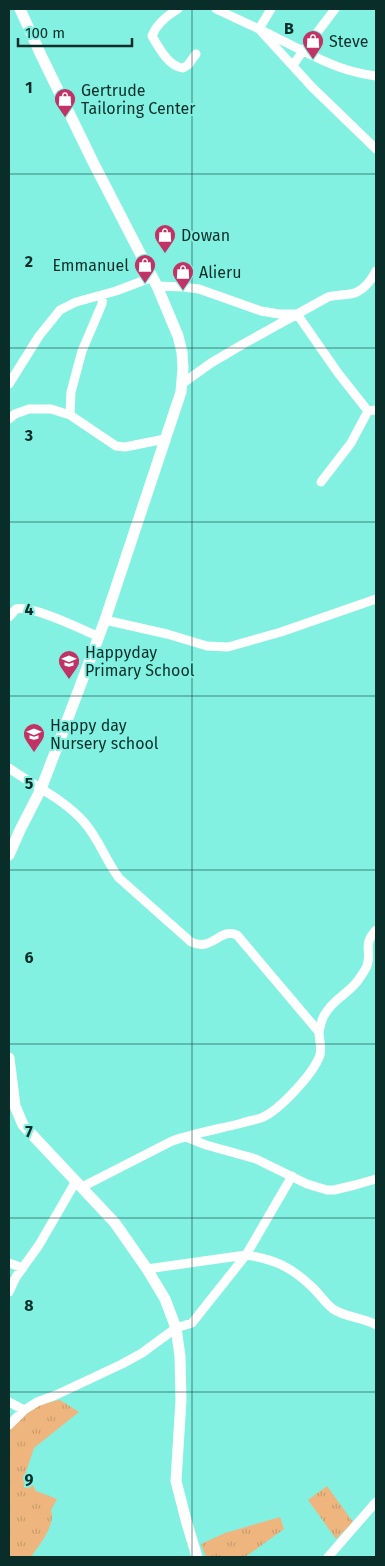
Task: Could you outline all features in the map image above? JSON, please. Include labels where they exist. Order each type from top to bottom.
[{"type":"street","points":[[9,855],[41,789],[105,620],[182,392],[184,368],[178,336],[155,282],[93,162],[20,9]]},
{"type":"street","points":[[165,9],[177,9]]},
{"type":"street","points":[[177,9],[154,30],[152,36],[168,60],[177,68],[183,68],[188,65],[196,54]]},
{"type":"street","points":[[216,9],[326,63],[354,73],[376,76]]},
{"type":"street","points":[[260,30],[271,9]]},
{"type":"street","points":[[293,66],[335,9]]},
{"type":"street","points":[[260,30],[312,87],[376,149]]},
{"type":"street","points":[[183,383],[212,363],[328,297],[336,294],[356,292],[365,286],[376,271]]},
{"type":"street","points":[[9,384],[39,336],[60,310],[76,302],[155,282],[198,289],[261,311],[297,314]]},
{"type":"street","points":[[70,415],[71,392],[80,360],[102,304],[103,295]]},
{"type":"street","points":[[297,314],[338,373],[372,410],[351,443],[321,482]]},
{"type":"street","points":[[9,419],[14,414],[28,409],[51,409],[70,415],[116,446],[125,447],[165,439]]},
{"type":"street","points":[[105,620],[167,634],[207,646],[228,647],[281,632],[376,599]]},
{"type":"street","points":[[9,617],[16,609],[25,608],[51,616],[98,637]]},
{"type":"street","points":[[9,768],[63,804],[85,823],[119,878],[191,942],[197,945],[204,945],[227,933],[236,936],[319,1032]]},
{"type":"street","points":[[9,1292],[79,1184],[185,1136],[262,1118],[276,1108],[302,1083],[320,1055],[321,1042],[319,1032],[323,1016],[330,1005],[351,988],[364,971],[368,959],[369,939],[376,930]]},
{"type":"street","points":[[9,1058],[15,1106],[23,1125],[115,1223],[165,1299],[176,1328],[180,1356],[181,1400],[176,1481],[197,1557]]},
{"type":"street","points":[[185,1136],[206,1145],[256,1159],[307,1184],[327,1190],[334,1190],[376,1179]]},
{"type":"street","points":[[9,1425],[24,1410],[38,1402],[122,1364],[142,1353],[176,1328],[192,1323],[246,1255],[292,1176]]},
{"type":"street","points":[[147,1269],[246,1255],[261,1257],[282,1264],[312,1287],[332,1308],[343,1314],[366,1320],[376,1325]]},
{"type":"street","points":[[9,1263],[23,1268]]},
{"type":"street","points":[[9,1402],[24,1410]]},
{"type":"street","points":[[328,1557],[376,1502]]},
{"type":"green space","points":[[60,1400],[79,1412],[34,1448],[26,1472],[36,1491],[57,1499],[51,1510],[51,1522],[43,1540],[31,1557],[9,1557],[9,1428],[10,1425],[40,1404]]},
{"type":"green space","points":[[327,1486],[353,1522],[336,1539],[308,1500]]},
{"type":"green space","points":[[280,1517],[284,1529],[248,1555],[242,1557],[206,1557],[201,1544],[225,1533]]},
{"type":"place","name":"Steve","points":[[313,60]]},
{"type":"place","name":"Gertrude Tailoring Center","points":[[65,118]]},
{"type":"place","name":"Dowan","points":[[165,254]]},
{"type":"place","name":"Emmanuel","points":[[145,284]]},
{"type":"place","name":"Alieru","points":[[183,291]]},
{"type":"place","name":"Happyday Primary School","points":[[69,680]]},
{"type":"place","name":"Happy day Nursery school","points":[[34,753]]}]
